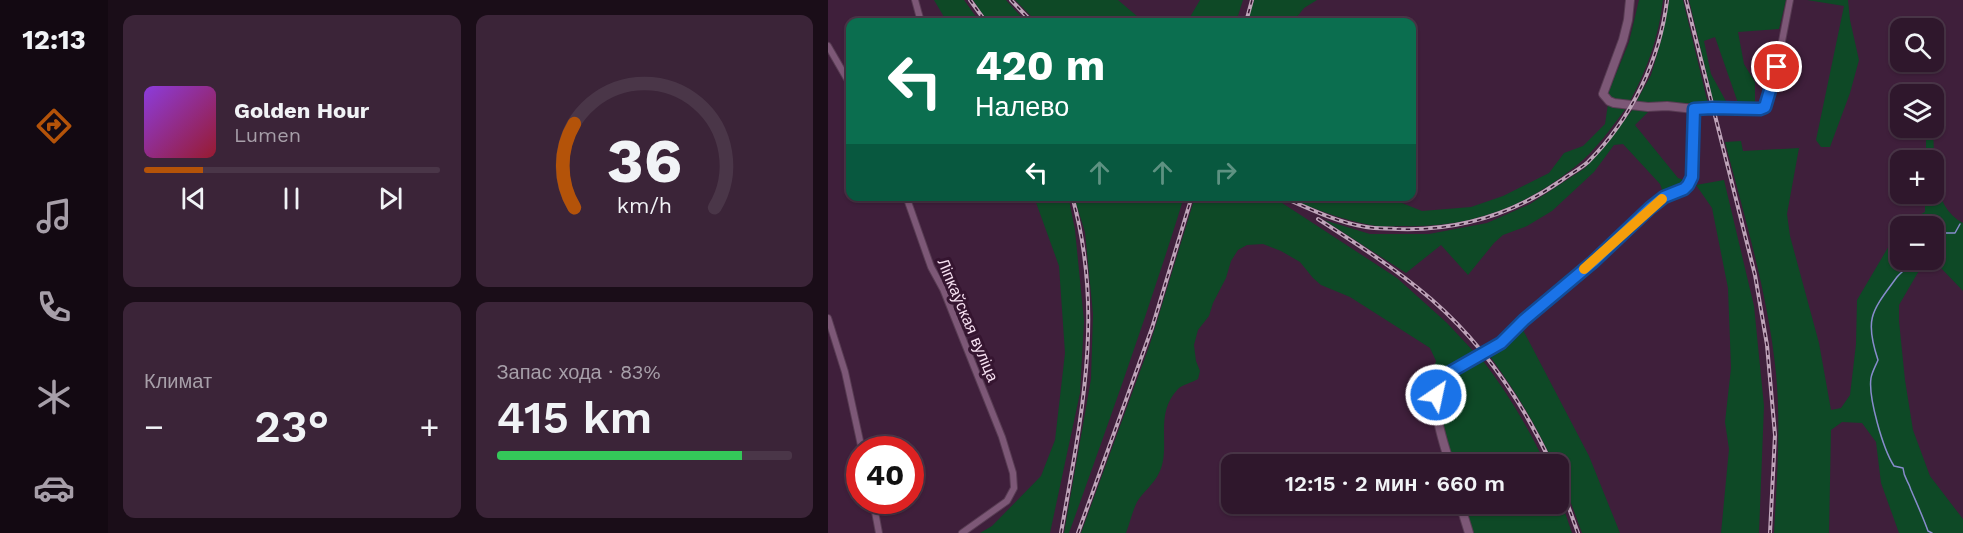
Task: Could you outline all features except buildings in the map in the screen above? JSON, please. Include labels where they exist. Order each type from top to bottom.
[{"type":"street","points":[[915,0],[920,18]]},
{"type":"street","points":[[1630,0],[1623,40],[1604,88],[1603,94],[1609,101],[1694,109],[1753,110],[1765,107],[1777,67],[1790,0]]},
{"type":"street","points":[[828,46],[846,77]]},
{"type":"street","points":[[1447,454],[1437,413],[1436,395],[1445,375],[1501,343],[1650,208],[1664,197],[1688,185],[1692,177],[1694,109]]},
{"type":"street","name":"Ліпкаўская вуліца","points":[[908,201],[931,267],[956,320],[1008,454],[1013,473],[1014,488],[1007,501],[962,533]]},
{"type":"street","points":[[828,318],[845,372],[859,436]]},
{"type":"street","points":[[875,514],[879,533]]},
{"type":"street","points":[[1463,514],[1469,533]]},
{"type":"green space","points":[[934,0],[964,0],[977,18],[945,18]]},
{"type":"green space","points":[[973,0],[1006,0],[1022,18],[985,18]]},
{"type":"green space","points":[[1015,0],[1118,0],[1139,18],[1033,18]]},
{"type":"green space","points":[[1200,0],[1243,0],[1237,18],[1189,18]]},
{"type":"green space","points":[[1254,0],[1317,0],[1304,8],[1296,18],[1248,18]]},
{"type":"green space","points":[[1639,0],[1663,0],[1659,27],[1647,65],[1630,101],[1617,101],[1607,96],[1629,42]]},
{"type":"green space","points":[[1669,0],[1683,0],[1708,104],[1636,102],[1651,75]]},
{"type":"green space","points":[[1689,0],[1786,0],[1779,29],[1738,32],[1744,64],[1755,82],[1755,104],[1738,103],[1715,37],[1704,41],[1711,74],[1727,103],[1714,105]]},
{"type":"green space","points":[[1807,0],[1848,0],[1859,60],[1850,93],[1830,147],[1821,147],[1816,140],[1844,6]]},
{"type":"green space","points":[[1608,104],[1627,107],[1597,146],[1556,181],[1515,204],[1472,219],[1426,226],[1374,226],[1338,217],[1296,201],[1397,201],[1422,211],[1471,207],[1503,196],[1549,173],[1564,153],[1583,146],[1605,124]]},
{"type":"green space","points":[[1633,109],[1650,110],[1635,125],[1678,178],[1687,181],[1679,190],[1664,195],[1660,184],[1623,144],[1614,145],[1594,172],[1552,211],[1527,226],[1503,235],[1468,275],[1441,245],[1406,273],[1324,220],[1370,234],[1429,234],[1487,223],[1530,204],[1585,168]]},
{"type":"green space","points":[[1926,138],[1934,138],[1934,150],[1926,150]]},
{"type":"green space","points":[[1741,141],[1743,151],[1799,148],[1787,214],[1790,236],[1819,343],[1831,410],[1841,408],[1850,395],[1856,344],[1857,300],[1890,244],[1890,270],[1919,270],[1899,305],[1905,380],[1913,430],[1930,476],[1963,519],[1963,533],[1899,533],[1881,483],[1876,442],[1862,423],[1842,422],[1831,430],[1829,533],[1774,533],[1778,453],[1776,373],[1755,257],[1725,142]]},
{"type":"green space","points":[[1724,180],[1754,306],[1764,406],[1759,533],[1721,533],[1729,449],[1725,422],[1731,368],[1728,288],[1712,208],[1696,185]]},
{"type":"green space","points":[[1035,201],[1069,201],[1075,230],[1084,321],[1080,393],[1050,533],[980,533],[992,526],[1041,476],[1055,440],[1065,353],[1059,266]]},
{"type":"green space","points":[[1075,201],[1183,201],[1099,450],[1069,533],[1064,533],[1091,379],[1093,314],[1085,232]]},
{"type":"green space","points":[[1194,201],[1279,201],[1397,278],[1447,323],[1476,354],[1440,376],[1433,395],[1432,374],[1436,361],[1430,348],[1350,297],[1321,285],[1300,262],[1281,251],[1263,244],[1247,245],[1238,250],[1231,261],[1209,316],[1198,330],[1194,345],[1200,371],[1198,379],[1180,387],[1166,409],[1163,463],[1157,477],[1137,502],[1126,533],[1081,533],[1150,344]]},
{"type":"green space","points":[[1944,203],[1952,215],[1963,223],[1963,291],[1943,270],[1944,216],[1918,216],[1925,212],[1925,204]]},
{"type":"green space","points":[[1522,328],[1589,456],[1620,533],[1582,533],[1569,498],[1569,454],[1549,454],[1525,408],[1489,355]]},
{"type":"green space","points":[[1481,358],[1500,384],[1540,454],[1451,454],[1442,422],[1442,390],[1445,379],[1472,366]]},
{"type":"green space","points":[[1467,514],[1566,514],[1572,533],[1473,533]]},
{"type":"waterway","points":[[1944,233],[1955,233],[1960,224]]},
{"type":"waterway","points":[[1905,270],[1888,289],[1873,316],[1872,334],[1878,360],[1872,376],[1872,397],[1885,448],[1894,466],[1903,468],[1928,531],[1932,533]]},
{"type":"railway","points":[[970,0],[983,18]]},
{"type":"railway","points":[[1011,0],[1028,18]]},
{"type":"railway","points":[[1247,18],[1252,0]]},
{"type":"railway","points":[[1292,201],[1355,225],[1398,229],[1464,224],[1524,203],[1585,165],[1618,127],[1630,108],[1650,66],[1658,45],[1667,0]]},
{"type":"railway","points":[[1686,0],[1755,275],[1767,345],[1775,435],[1770,533]]},
{"type":"railway","points":[[1061,533],[1082,406],[1088,323],[1087,281],[1082,239],[1073,201]]},
{"type":"railway","points":[[1078,533],[1152,328],[1190,201]]},
{"type":"railway","points":[[1318,219],[1404,277],[1431,299],[1468,335],[1515,397],[1547,454]]},
{"type":"railway","points":[[1569,508],[1578,533]]},
{"type":"slow traffic","points":[[1584,269],[1662,199]]},
{"type":"route","points":[[1436,395],[1445,375],[1501,343],[1650,208],[1664,197],[1688,185],[1692,177],[1694,109],[1743,108],[1753,110],[1765,107],[1777,67]]}]
